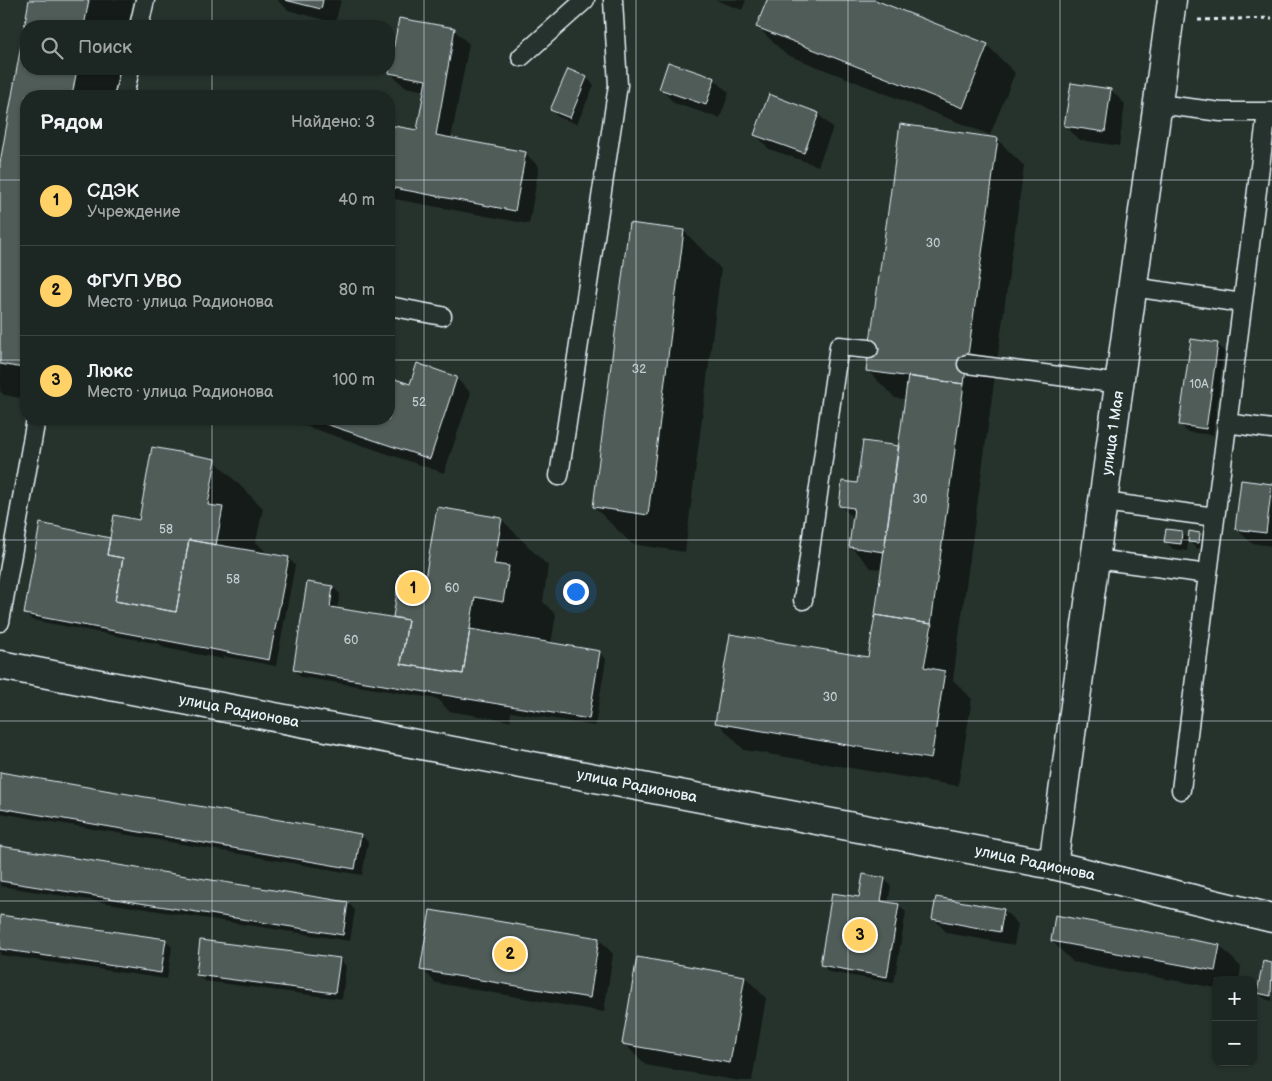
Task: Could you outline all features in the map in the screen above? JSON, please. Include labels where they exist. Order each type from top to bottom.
[{"type":"street","name":"улица 1 Мая","points":[[1052,865],[1104,502],[1170,10]]},
{"type":"street","name":"улица Радионова","points":[[0,665],[1052,865],[1272,918]]},
{"type":"lane","points":[[141,20],[145,0]]},
{"type":"lane","points":[[521,57],[585,0]]},
{"type":"lane","points":[[558,476],[618,85],[613,0]]},
{"type":"lane","points":[[125,90],[129,75]]},
{"type":"lane","points":[[1158,104],[1221,112],[1269,112],[1226,423],[1181,790]]},
{"type":"lane","points":[[1133,287],[1242,303]]},
{"type":"lane","points":[[395,307],[442,316]]},
{"type":"lane","points":[[803,600],[839,346],[869,349]]},
{"type":"lane","points":[[967,364],[1120,384]]},
{"type":"lane","points":[[1226,423],[1272,429]]},
{"type":"lane","points":[[0,622],[35,425]]},
{"type":"lane","points":[[1104,502],[1215,517]]},
{"type":"lane","points":[[1096,559],[1208,574]]},
{"type":"path","points":[[1170,10],[1272,18]]},
{"type":"building","points":[[29,0],[89,0],[85,20],[25,20]]},
{"type":"building","points":[[285,0],[323,0],[321,9]]},
{"type":"building","points":[[767,0],[875,0],[988,44],[963,108],[756,27]]},
{"type":"building","points":[[399,18],[455,28],[436,135],[526,152],[515,211],[395,188],[395,126],[417,130],[426,80],[395,74],[395,40]]},
{"type":"building","points":[[20,51],[20,75],[76,75],[73,90],[20,90],[20,367],[0,364],[0,163]]},
{"type":"building","points":[[668,62],[715,78],[706,105],[659,89]]},
{"type":"building","points":[[568,69],[587,77],[570,118],[550,110]]},
{"type":"building","points":[[1071,83],[1111,89],[1105,132],[1064,126]]},
{"type":"building","points":[[769,94],[819,113],[804,153],[754,135]]},
{"type":"building","points":[[900,124],[998,138],[964,384],[866,371]]},
{"type":"building","points":[[629,223],[684,230],[648,515],[593,507]]},
{"type":"building","points":[[1191,339],[1218,343],[1206,429],[1179,425]]},
{"type":"building","points":[[417,363],[457,377],[430,459],[329,425],[395,425],[395,379],[410,384]]},
{"type":"building","points":[[908,376],[964,384],[931,624],[875,615]]},
{"type":"building","points":[[863,441],[899,446],[884,552],[849,547],[854,508],[839,506],[842,481],[857,483]]},
{"type":"building","points":[[152,447],[216,459],[208,505],[223,507],[216,545],[189,540],[176,612],[115,601],[123,558],[107,555],[114,515],[139,520]]},
{"type":"building","points":[[1241,480],[1272,484],[1266,533],[1235,529]]},
{"type":"building","points":[[437,507],[502,518],[494,564],[509,566],[503,602],[475,597],[463,674],[401,664],[408,620],[393,617],[400,574],[425,579]]},
{"type":"building","points":[[40,523],[110,538],[107,555],[123,558],[115,601],[176,612],[189,540],[289,557],[269,660],[24,614]]},
{"type":"building","points":[[1166,529],[1182,531],[1181,544],[1164,542]]},
{"type":"building","points":[[1189,531],[1200,533],[1199,543],[1188,542]]},
{"type":"building","points":[[307,582],[333,586],[330,607],[408,620],[401,664],[463,674],[470,629],[600,651],[589,719],[293,670]]},
{"type":"building","points":[[875,615],[932,624],[924,667],[945,671],[931,759],[715,723],[730,634],[868,657]]},
{"type":"building","points":[[0,772],[361,834],[355,869],[0,808]]},
{"type":"building","points":[[0,846],[348,902],[343,935],[0,881]]},
{"type":"building","points":[[863,874],[885,878],[881,901],[899,904],[887,977],[820,965],[832,893],[859,897]]},
{"type":"building","points":[[936,897],[1004,909],[1000,932],[932,919]]},
{"type":"building","points":[[430,910],[599,938],[590,998],[420,970]]},
{"type":"building","points":[[0,915],[166,939],[161,973],[0,949]]},
{"type":"building","points":[[1055,915],[1220,945],[1215,971],[1051,941]]},
{"type":"building","points":[[200,940],[340,958],[335,993],[196,975]]},
{"type":"building","points":[[637,957],[745,976],[730,1063],[622,1044]]},
{"type":"building","points":[[1263,961],[1272,963],[1271,996],[1257,993]]},
{"type":"place","name":"СДЭК","points":[[413,588]]},
{"type":"place","name":"Люкс","points":[[860,935]]},
{"type":"place","name":"ФГУП УВО","points":[[510,954]]}]
